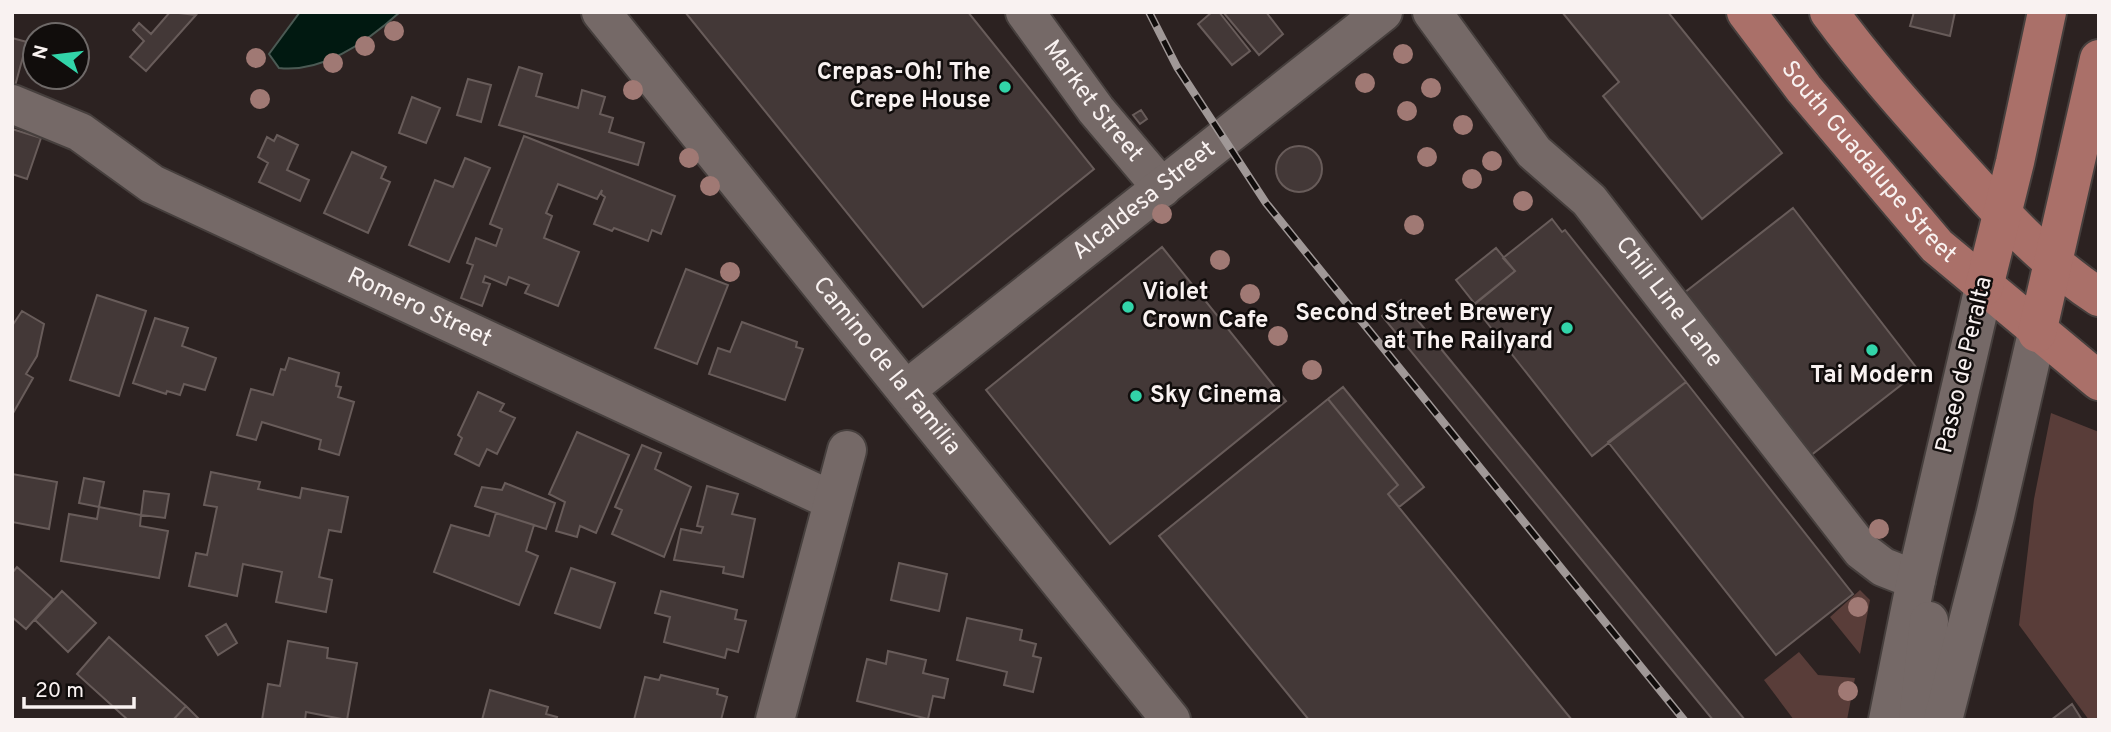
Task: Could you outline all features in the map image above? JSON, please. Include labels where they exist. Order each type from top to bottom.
[{"type":"main road","name":"South Guadalupe Street","points":[[1746,12],[1804,89],[1937,246],[2037,333],[2099,381]]},
{"type":"main road","points":[[1829,12],[1869,68],[2001,214],[2054,265],[2099,297]]},
{"type":"main road","name":"Paseo de Peralta","points":[[1984,287],[2047,12]]},
{"type":"main road","points":[[2037,333],[2099,59]]},
{"type":"street","name":"Camino de la Familia","points":[[601,12],[1171,720]]},
{"type":"street","name":"Market Street","points":[[1025,12],[1096,110],[1162,188]]},
{"type":"street","name":"Alcaldesa Street","points":[[906,390],[1383,12]]},
{"type":"street","name":"Chili Line Lane","points":[[1432,12],[1534,152],[1589,200],[1862,551],[1883,567],[1916,579]]},
{"type":"street","name":"Romero Street","points":[[17,105],[80,132],[152,184],[833,501]]},
{"type":"street","name":"Paseo de Peralta","points":[[1888,720],[1916,579],[1984,287]]},
{"type":"street","points":[[1943,720],[1995,516],[2037,333]]},
{"type":"street","points":[[775,720],[848,450]]},
{"type":"street","points":[[1916,579],[1927,600],[1929,635],[1918,720]]},
{"type":"shaded area","points":[[300,12],[400,12],[374,34],[344,53],[312,65],[279,68],[269,54]]},
{"type":"shaded area","points":[[2051,413],[2099,432],[2099,720],[2089,720],[2019,625],[2034,499]]},
{"type":"shaded area","points":[[1860,590],[1870,600],[1860,654],[1830,617]]},
{"type":"shaded area","points":[[1799,652],[1818,675],[1855,678],[1847,720],[1794,720],[1764,680]]},
{"type":"building","points":[[170,12],[196,15],[146,71],[130,57],[144,41],[133,30],[139,23],[151,34]]},
{"type":"building","points":[[685,12],[968,12],[1094,169],[923,307]]},
{"type":"building","points":[[1212,12],[1219,12],[1250,51],[1232,65],[1198,24]]},
{"type":"building","points":[[1223,12],[1266,12],[1283,34],[1259,55]]},
{"type":"building","points":[[1562,12],[1668,12],[1782,153],[1702,219],[1603,96],[1619,82]]},
{"type":"building","points":[[1914,12],[1955,12],[1950,36],[1910,26]]},
{"type":"building","points":[[12,38],[21,40],[21,64],[15,86],[12,85]]},
{"type":"building","points":[[519,67],[542,74],[536,96],[578,108],[582,90],[605,97],[600,114],[613,118],[609,132],[644,143],[638,165],[499,125]]},
{"type":"building","points":[[468,79],[491,85],[481,122],[457,115]]},
{"type":"building","points":[[412,97],[440,108],[426,143],[399,133]]},
{"type":"building","points":[[1141,110],[1147,119],[1140,124],[1133,115]]},
{"type":"building","points":[[12,129],[41,138],[27,179],[12,174]]},
{"type":"building","points":[[277,135],[298,145],[287,170],[309,180],[300,201],[259,182],[268,163],[258,157],[267,137],[274,141]]},
{"type":"building","points":[[524,136],[675,196],[661,234],[652,230],[648,241],[614,228],[612,231],[594,224],[605,197],[601,194],[602,190],[597,199],[558,184],[546,213],[552,216],[544,238],[579,252],[558,306],[525,293],[529,285],[509,277],[506,285],[485,276],[483,282],[490,284],[482,306],[461,298],[473,265],[467,263],[476,238],[496,246],[502,229],[490,224]]},
{"type":"building","points":[[1299,146],[1315,153],[1322,169],[1315,185],[1299,192],[1283,185],[1276,169],[1283,153]]},
{"type":"building","points":[[352,152],[386,167],[381,178],[390,182],[368,233],[324,213]]},
{"type":"building","points":[[465,158],[490,168],[449,262],[409,245],[435,180],[453,187]]},
{"type":"building","points":[[1793,208],[1919,371],[1810,456],[1684,293]]},
{"type":"building","points":[[1552,219],[1562,232],[1565,230],[1686,382],[1592,456],[1473,305],[1515,271],[1503,258]]},
{"type":"building","name":"Sky Cinema","points":[[1162,247],[1286,401],[1110,544],[986,390]]},
{"type":"building","points":[[1496,248],[1515,271],[1475,304],[1456,280]]},
{"type":"building","points":[[686,269],[728,285],[697,364],[655,348]]},
{"type":"building","points":[[97,295],[146,311],[119,396],[70,380]]},
{"type":"building","points":[[1401,300],[1745,720],[1713,720],[1382,316]]},
{"type":"building","points":[[22,311],[44,324],[37,356],[26,374],[33,378],[12,415],[12,326]]},
{"type":"building","points":[[155,318],[188,328],[182,346],[216,358],[205,390],[184,384],[180,395],[167,391],[166,394],[133,383]]},
{"type":"building","points":[[742,322],[797,342],[796,347],[803,349],[785,400],[709,374],[718,348],[730,352]]},
{"type":"building","points":[[289,358],[339,373],[336,386],[341,387],[338,397],[354,402],[339,455],[319,449],[321,440],[262,422],[256,440],[237,435],[251,389],[273,395],[281,369],[285,370]]},
{"type":"building","points":[[1686,382],[1853,594],[1776,655],[1608,442]]},
{"type":"building","points":[[1343,387],[1424,487],[1399,507],[1388,494],[1398,485],[1328,399]]},
{"type":"building","points":[[478,392],[504,404],[500,411],[515,418],[497,454],[487,449],[479,466],[455,454],[462,438],[458,435]]},
{"type":"building","points":[[1328,399],[1398,485],[1388,494],[1572,720],[1309,720],[1159,536]]},
{"type":"building","points":[[577,432],[629,455],[596,533],[580,526],[577,537],[556,531],[565,502],[549,494]]},
{"type":"building","points":[[642,445],[661,453],[655,469],[691,487],[664,557],[612,534],[622,510],[615,507]]},
{"type":"building","points":[[211,472],[260,482],[258,489],[300,498],[302,488],[348,497],[341,532],[329,530],[319,577],[332,580],[326,612],[276,602],[282,572],[243,564],[237,596],[189,586],[196,553],[207,555],[217,507],[204,505]]},
{"type":"building","points":[[12,474],[57,482],[49,529],[12,522]]},
{"type":"building","points":[[84,478],[104,482],[99,507],[79,503]]},
{"type":"building","points":[[505,483],[555,503],[546,529],[475,506],[482,487],[502,490]]},
{"type":"building","points":[[707,486],[738,494],[732,514],[755,519],[743,577],[723,573],[724,567],[674,560],[681,529],[701,533],[703,527],[697,526]]},
{"type":"building","points":[[144,491],[169,494],[165,518],[141,515]]},
{"type":"building","points":[[99,507],[141,515],[140,526],[168,531],[159,578],[61,561],[69,514],[97,519]]},
{"type":"building","points":[[496,513],[534,525],[526,551],[538,556],[519,605],[434,572],[451,525],[489,536]]},
{"type":"building","points":[[899,563],[947,574],[939,611],[891,600]]},
{"type":"building","points":[[17,567],[53,599],[26,629],[12,617],[12,573]]},
{"type":"building","points":[[571,568],[615,583],[600,628],[555,613]]},
{"type":"building","points":[[62,591],[96,623],[68,652],[35,620]]},
{"type":"building","points":[[661,591],[737,610],[735,619],[746,621],[738,652],[727,649],[725,658],[664,642],[670,617],[655,613]]},
{"type":"building","points":[[967,618],[1022,630],[1020,640],[1036,644],[1033,656],[1041,658],[1033,692],[1004,685],[1007,672],[957,660]]},
{"type":"building","points":[[226,624],[237,643],[218,655],[206,636]]},
{"type":"building","points":[[109,637],[186,706],[173,720],[128,720],[77,674]]},
{"type":"building","points":[[288,641],[328,648],[327,658],[357,663],[347,720],[306,712],[305,720],[262,720],[268,684],[280,686]]},
{"type":"building","points":[[888,651],[926,660],[923,673],[948,679],[944,698],[933,696],[928,719],[857,701],[867,659],[886,664]]},
{"type":"building","points":[[661,675],[718,689],[717,694],[727,697],[721,720],[634,720],[645,677],[659,680]]},
{"type":"building","points":[[490,690],[548,707],[546,714],[557,717],[556,720],[482,720]]},
{"type":"building","points":[[2072,704],[2082,720],[2051,720]]},
{"type":"building","points":[[186,706],[200,720],[173,720]]},
{"type":"railway","points":[[1149,12],[1177,67],[1266,203],[1684,720]]},
{"type":"place","name":"Crepas-Oh! The Crepe House","points":[[1005,87]]},
{"type":"place","name":"Violet Crown Cafe","points":[[1128,307]]},
{"type":"place","name":"Second Street Brewery at The Railyard","points":[[1567,328]]},
{"type":"place","name":"Tai Modern","points":[[1872,350]]},
{"type":"place","name":"Sky Cinema","points":[[1136,396]]}]
